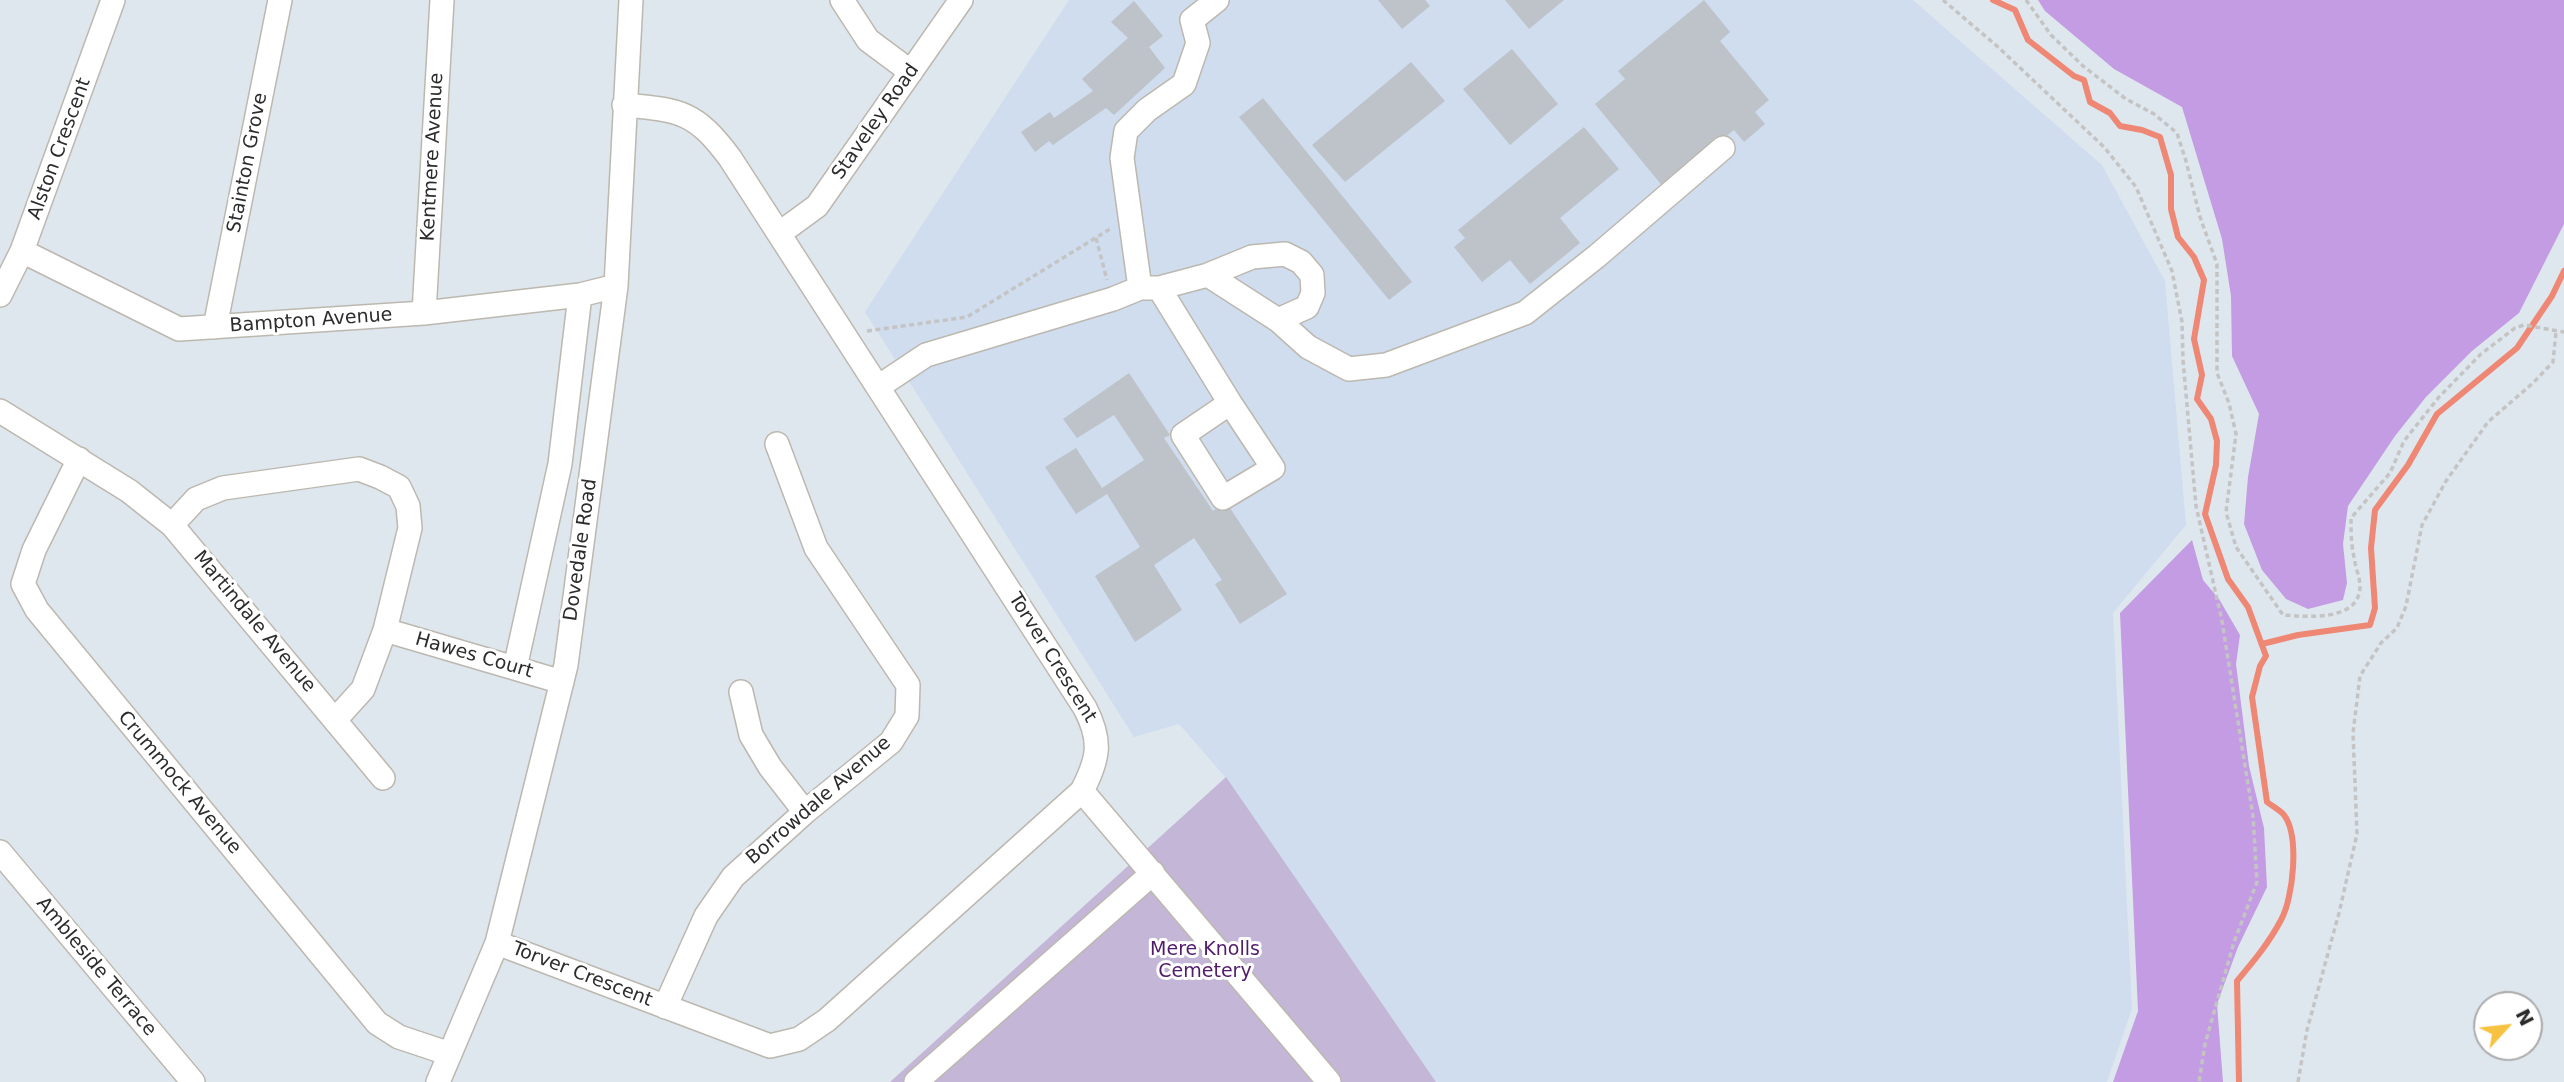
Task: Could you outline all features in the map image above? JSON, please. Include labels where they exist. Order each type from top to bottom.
[{"type":"street","name":"Alston Crescent","points":[[0,295],[22,251],[113,0]]},
{"type":"street","name":"Stainton Grove","points":[[215,327],[280,0]]},
{"type":"street","name":"Kentmere Avenue","points":[[424,313],[442,0]]},
{"type":"street","name":"Dovedale Road","points":[[438,1082],[497,943],[562,682],[616,286],[631,0]]},
{"type":"street","points":[[842,0],[868,40],[911,72]]},
{"type":"street","name":"Staveley Road","points":[[780,233],[817,206],[961,0]]},
{"type":"street","points":[[1217,0],[1192,20],[1198,43],[1184,84],[1147,110],[1126,131],[1122,158],[1150,288],[1230,402]]},
{"type":"street","name":"Torver Crescent","points":[[497,943],[770,1046],[799,1039],[827,1020],[1082,791],[1093,768],[1098,747],[1095,726],[1085,708],[780,233],[715,137],[693,117],[672,110],[624,106]]},
{"type":"street","points":[[1208,275],[1278,320],[1308,347],[1349,369],[1386,365],[1525,313],[1597,256],[1723,148]]},
{"type":"street","name":"Bampton Avenue","points":[[22,251],[179,329],[424,313],[580,295],[616,286]]},
{"type":"street","points":[[878,387],[926,355],[1150,288],[1208,275],[1252,257],[1285,254],[1301,262],[1311,275],[1313,293],[1307,307],[1278,320]]},
{"type":"street","points":[[515,668],[560,464],[580,295]]},
{"type":"street","name":"Martindale Avenue","points":[[0,411],[129,491],[172,524],[383,778]]},
{"type":"street","name":"Borrowdale Avenue","points":[[665,1007],[706,916],[733,877],[805,812],[891,742],[906,716],[908,685],[816,548],[777,443]]},
{"type":"street","name":"Crummock Avenue","points":[[79,459],[34,550],[23,584],[37,610],[377,1023],[399,1037],[450,1054]]},
{"type":"street","points":[[172,524],[196,499],[223,488],[359,469],[399,486],[408,506],[410,528],[386,630],[363,689],[335,720]]},
{"type":"street","name":"Hawes Court","points":[[386,630],[562,682]]},
{"type":"street","points":[[741,692],[751,735],[770,768],[805,812]]},
{"type":"street","points":[[1082,791],[1329,1082]]},
{"type":"street","name":"Ambleside Terrace","points":[[0,852],[193,1082]]},
{"type":"street","points":[[916,1082],[1153,873]]},
{"type":"path","points":[[1943,0],[1998,47],[2104,147],[2136,187],[2172,271],[2182,322],[2196,506],[2222,621],[2253,816],[2257,882],[2234,942],[2205,1044],[2199,1082]]},
{"type":"path","points":[[2026,0],[2051,35],[2083,66],[2126,99],[2154,114],[2177,132],[2200,217],[2217,264],[2217,373],[2229,403],[2236,434],[2226,512],[2236,547],[2283,615],[2310,617],[2343,612],[2356,601],[2360,586],[2353,555],[2350,517],[2390,473],[2404,441],[2439,397],[2481,354],[2515,328],[2525,325],[2564,332]]},
{"type":"path","points":[[845,335],[967,317],[1114,227]]},
{"type":"path","points":[[1096,238],[1113,299]]},
{"type":"path","points":[[2298,1082],[2307,1030],[2357,834],[2353,733],[2360,676],[2381,643],[2397,628],[2406,606],[2422,525],[2446,481],[2488,422],[2553,362],[2556,332]]},
{"type":"shaded area","points":[[1069,0],[1913,0],[2102,165],[2165,281],[2186,525],[2113,613],[2132,1009],[2107,1082],[1436,1082],[1226,778],[1179,724],[1134,737],[865,312]]},
{"type":"shaded area","points":[[2038,0],[2564,0],[2564,224],[2519,313],[2472,351],[2426,397],[2395,436],[2348,506],[2343,544],[2347,583],[2343,600],[2308,609],[2286,599],[2262,570],[2244,524],[2248,477],[2259,414],[2232,356],[2231,296],[2222,239],[2182,107],[2114,69],[2045,11]]},
{"type":"shaded area","points":[[2192,540],[2203,580],[2219,599],[2240,635],[2236,664],[2249,766],[2264,828],[2267,887],[2238,947],[2217,1004],[2223,1082],[2113,1082],[2138,1011],[2120,613]]},
{"type":"green space","name":"Mere Knolls Cemetery","points":[[1226,777],[1436,1082],[890,1082]]},
{"type":"building","points":[[1378,0],[1425,0],[1430,6],[1402,29]]},
{"type":"building","points":[[1505,0],[1564,0],[1529,29]]},
{"type":"building","points":[[1704,0],[1730,32],[1720,41],[1769,100],[1755,112],[1765,124],[1744,142],[1734,130],[1664,188],[1595,104],[1625,79],[1618,71]]},
{"type":"building","points":[[1134,1],[1163,36],[1149,47],[1165,68],[1114,115],[1106,108],[1053,145],[1049,141],[1035,152],[1021,132],[1050,112],[1054,118],[1093,91],[1082,79],[1128,38],[1111,22]]},
{"type":"building","points":[[1512,49],[1558,104],[1510,145],[1463,89]]},
{"type":"building","points":[[1411,62],[1445,101],[1345,182],[1312,145]]},
{"type":"building","points":[[1263,98],[1412,282],[1389,300],[1239,117]]},
{"type":"building","points":[[1584,127],[1619,169],[1560,218],[1580,243],[1530,284],[1510,260],[1482,282],[1454,247],[1465,238],[1458,230]]},
{"type":"building","points":[[1129,373],[1170,435],[1164,438],[1213,511],[1226,502],[1287,594],[1240,624],[1215,584],[1222,580],[1194,538],[1154,565],[1182,610],[1135,642],[1095,576],[1140,547],[1107,494],[1076,514],[1045,467],[1076,448],[1102,488],[1144,460],[1114,415],[1077,438],[1063,419]]},
{"type":"waterway","points":[[1993,0],[2015,10],[2028,40],[2074,76],[2084,80],[2090,102],[2110,113],[2120,126],[2160,137],[2171,175],[2171,209],[2178,237],[2194,257],[2204,280],[2194,339],[2202,375],[2197,399],[2211,419],[2217,441],[2216,465],[2205,514],[2228,579],[2248,607],[2266,656],[2260,666],[2252,697],[2267,802],[2284,815],[2292,837],[2293,852],[2289,898],[2285,910],[2266,944],[2237,981],[2239,1082]]},
{"type":"waterway","points":[[2262,644],[2298,635],[2370,625],[2375,608],[2371,548],[2375,510],[2408,465],[2437,414],[2517,348],[2552,296],[2564,271]]}]
